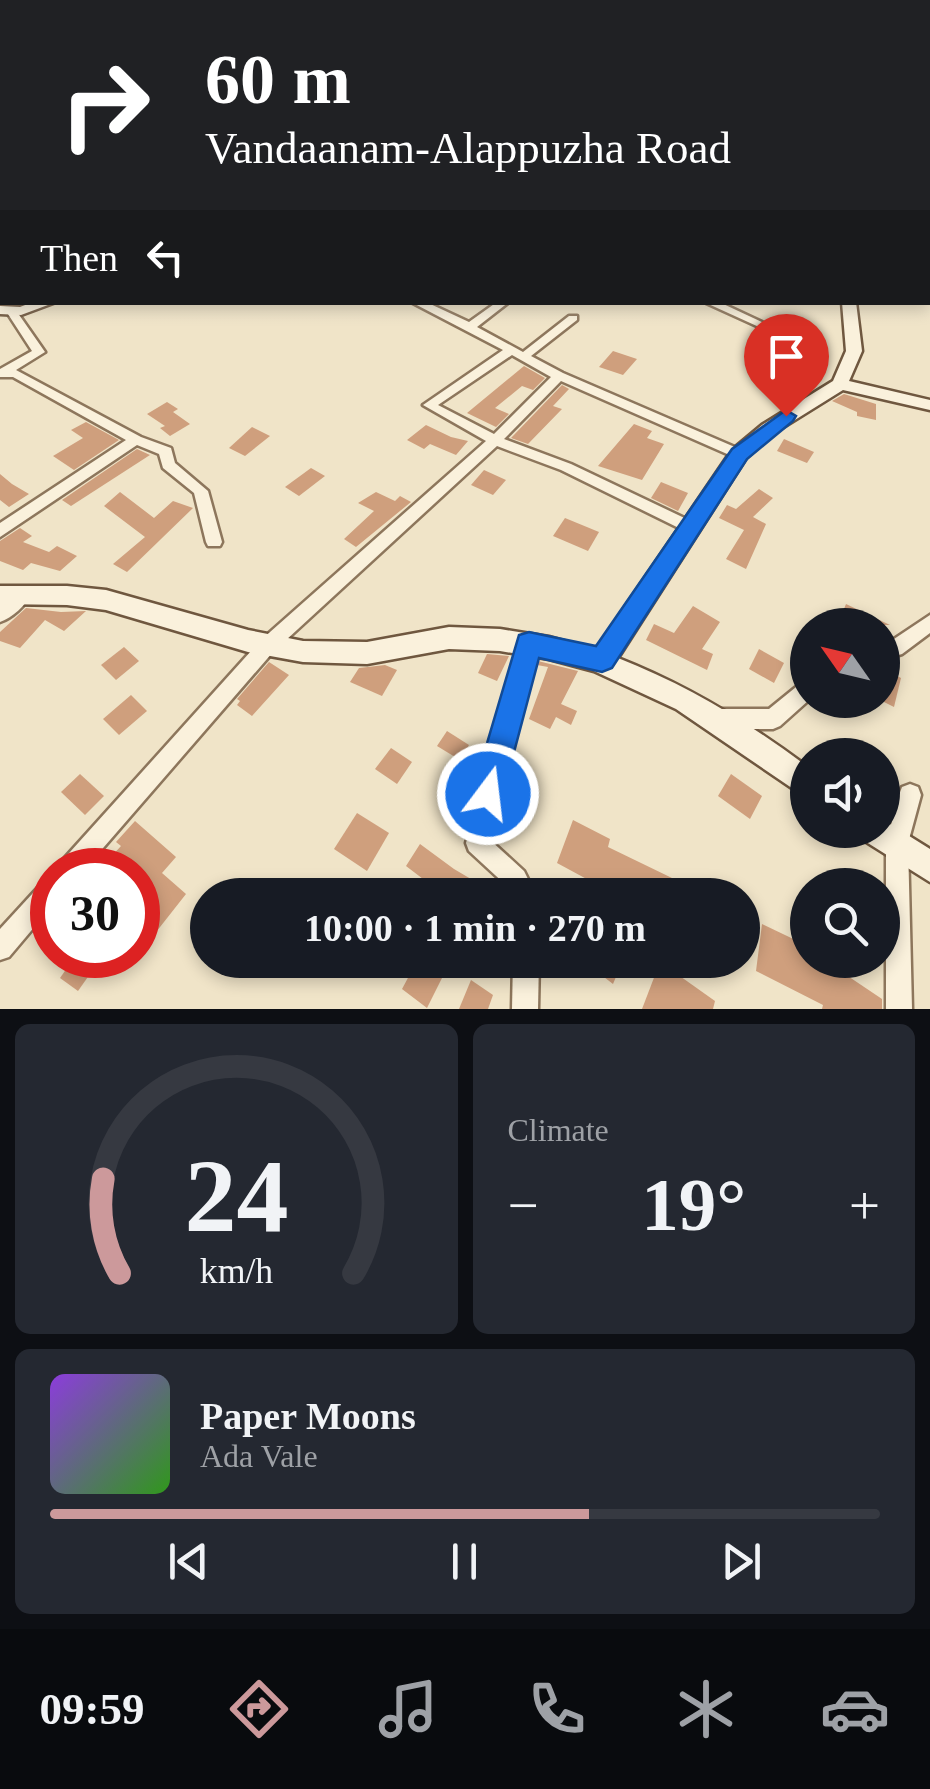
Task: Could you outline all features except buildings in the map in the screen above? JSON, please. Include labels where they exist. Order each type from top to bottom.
[{"type":"main road","points":[[6,310],[33,305]]},
{"type":"main road","points":[[602,660],[739,454],[768,429],[840,384],[854,351],[850,305]]},
{"type":"main road","points":[[840,384],[930,405]]},
{"type":"main road","points":[[11,595],[54,594],[106,600],[268,646],[366,653],[448,638],[529,644],[602,660],[654,681],[720,720],[790,772]]},
{"type":"main road","points":[[900,847],[930,867]]},
{"type":"street","points":[[422,305],[559,376],[739,454]]},
{"type":"street","points":[[470,327],[500,305]]},
{"type":"street","points":[[716,305],[763,325]]},
{"type":"street","points":[[0,373],[40,352],[6,310]]},
{"type":"street","points":[[573,318],[429,405],[495,440],[566,467],[692,528]]},
{"type":"street","points":[[0,373],[15,373],[136,440],[166,451],[168,466],[201,491],[214,542]]},
{"type":"street","points":[[89,848],[268,646],[495,440],[559,376]]},
{"type":"street","points":[[0,531],[136,440]]},
{"type":"street","points":[[0,615],[11,595]]},
{"type":"street","points":[[900,645],[930,623]]},
{"type":"street","points":[[515,878],[478,842],[529,644]]},
{"type":"street","points":[[720,720],[773,719],[790,704]]},
{"type":"street","points":[[900,811],[910,794]]},
{"type":"street","points":[[886,848],[899,1009]]},
{"type":"street","points":[[0,948],[30,913]]},
{"type":"street","points":[[525,1009],[526,978]]},
{"type":"route","points":[[488,794],[529,644],[602,660],[654,588],[739,454],[786,416]]}]
